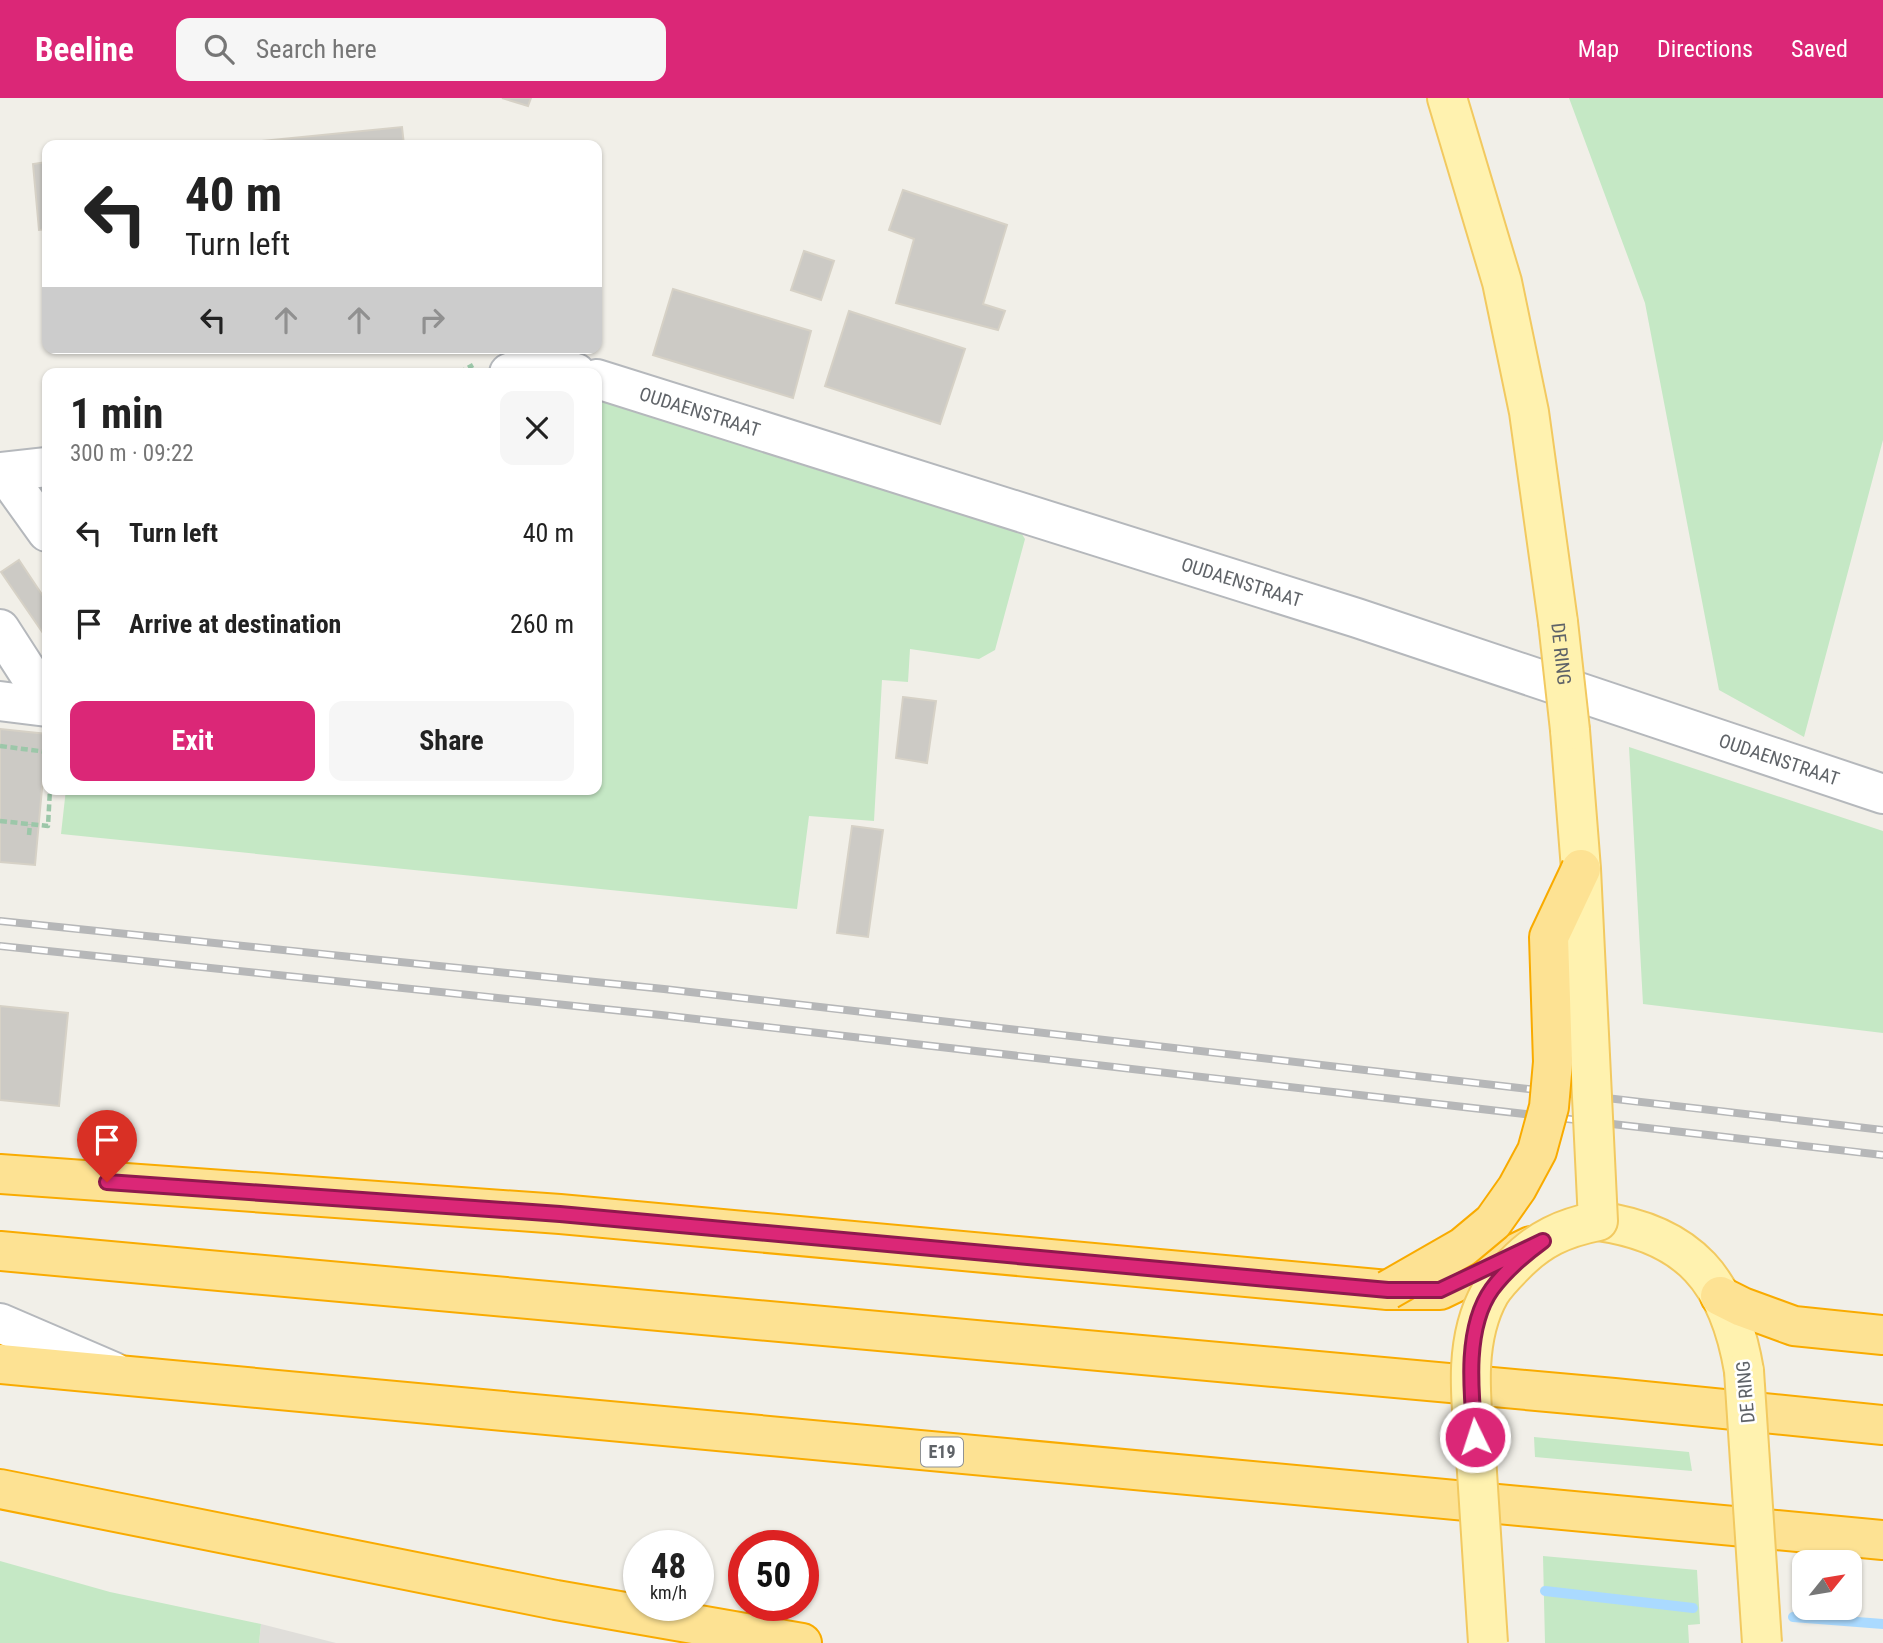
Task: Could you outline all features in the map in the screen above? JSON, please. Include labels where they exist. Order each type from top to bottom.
[{"type":"highway","points":[[1388,1290],[1464,1247],[1493,1222],[1517,1188],[1537,1151],[1549,1107],[1553,1062],[1549,937],[1581,869]]},
{"type":"highway","points":[[0,1174],[560,1214],[1388,1290],[1440,1290],[1543,1241]]},
{"type":"highway","points":[[0,1251],[1586,1395],[1883,1425]]},
{"type":"highway","points":[[1720,1296],[1794,1326],[1883,1335]]},
{"type":"highway","name":"E19","points":[[0,1364],[1883,1540]]},
{"type":"highway","points":[[0,1489],[556,1600],[802,1643]]},
{"type":"main road","name":"DE RING","points":[[1447,98],[1502,282],[1528,412],[1559,622],[1581,869],[1598,1220]]},
{"type":"main road","name":"DE RING","points":[[1488,1643],[1471,1386],[1473,1343],[1480,1314],[1491,1291],[1520,1258],[1567,1228],[1598,1220],[1637,1228],[1674,1244],[1713,1283],[1735,1328],[1745,1370],[1762,1643]]},
{"type":"street","points":[[521,368],[547,363],[562,368]]},
{"type":"street","name":"OUDAENSTRAAT","points":[[602,381],[1357,618],[1883,794]]},
{"type":"street","points":[[2,472],[42,468]]},
{"type":"street","points":[[2,472],[42,525]]},
{"type":"street","points":[[0,629],[42,697]]},
{"type":"street","points":[[0,701],[42,705]]},
{"type":"street","points":[[0,1323],[123,1376]]},
{"type":"path","points":[[0,747],[42,751]]},
{"type":"path","points":[[0,821],[48,825],[50,795]]},
{"type":"path","points":[[29,835],[30,824]]},
{"type":"shaded area","points":[[261,1624],[336,1643],[259,1643]]},
{"type":"green space","points":[[1569,98],[1883,98],[1883,440],[1804,737],[1719,690],[1645,303]]},
{"type":"green space","points":[[602,391],[785,460],[1020,531],[1025,539],[995,650],[979,659],[910,649],[908,682],[882,680],[874,821],[809,816],[797,909],[61,834],[65,795],[602,795]]},
{"type":"green space","points":[[1629,747],[1883,831],[1883,1033],[1643,1004]]},
{"type":"green space","points":[[1534,1437],[1689,1452],[1692,1471],[1535,1457]]},
{"type":"green space","points":[[1543,1556],[1697,1570],[1700,1624],[1688,1625],[1689,1643],[1545,1643]]},
{"type":"green space","points":[[0,1561],[110,1592],[261,1624],[259,1643],[0,1643]]},
{"type":"building","points":[[502,98],[531,98],[528,106]]},
{"type":"building","points":[[402,127],[403,140],[271,140]]},
{"type":"building","points":[[42,163],[42,230],[39,230],[33,164]]},
{"type":"building","points":[[903,190],[1007,225],[983,304],[1005,311],[998,330],[896,303],[914,239],[889,230]]},
{"type":"building","points":[[804,251],[834,261],[821,300],[791,290]]},
{"type":"building","points":[[673,289],[811,331],[793,398],[653,355]]},
{"type":"building","points":[[849,311],[965,349],[940,424],[825,386]]},
{"type":"building","points":[[19,560],[42,594],[42,632],[1,572]]},
{"type":"building","points":[[903,697],[936,701],[927,763],[896,758]]},
{"type":"building","points":[[0,729],[42,733],[42,789],[35,865],[0,862]]},
{"type":"building","points":[[852,826],[883,830],[868,937],[837,933]]},
{"type":"building","points":[[0,1006],[68,1013],[59,1106],[0,1100]]},
{"type":"waterway","points":[[1545,1591],[1693,1608]]},
{"type":"waterway","points":[[1832,1620],[1883,1624]]},
{"type":"railway","points":[[0,921],[664,989],[1883,1130]]},
{"type":"railway","points":[[0,946],[661,1015],[1883,1155]]},
{"type":"route","points":[[107,1182],[560,1214],[1388,1290],[1440,1290],[1543,1241],[1520,1258],[1506,1273],[1491,1291],[1480,1314],[1473,1343],[1471,1386],[1475,1437]]}]
